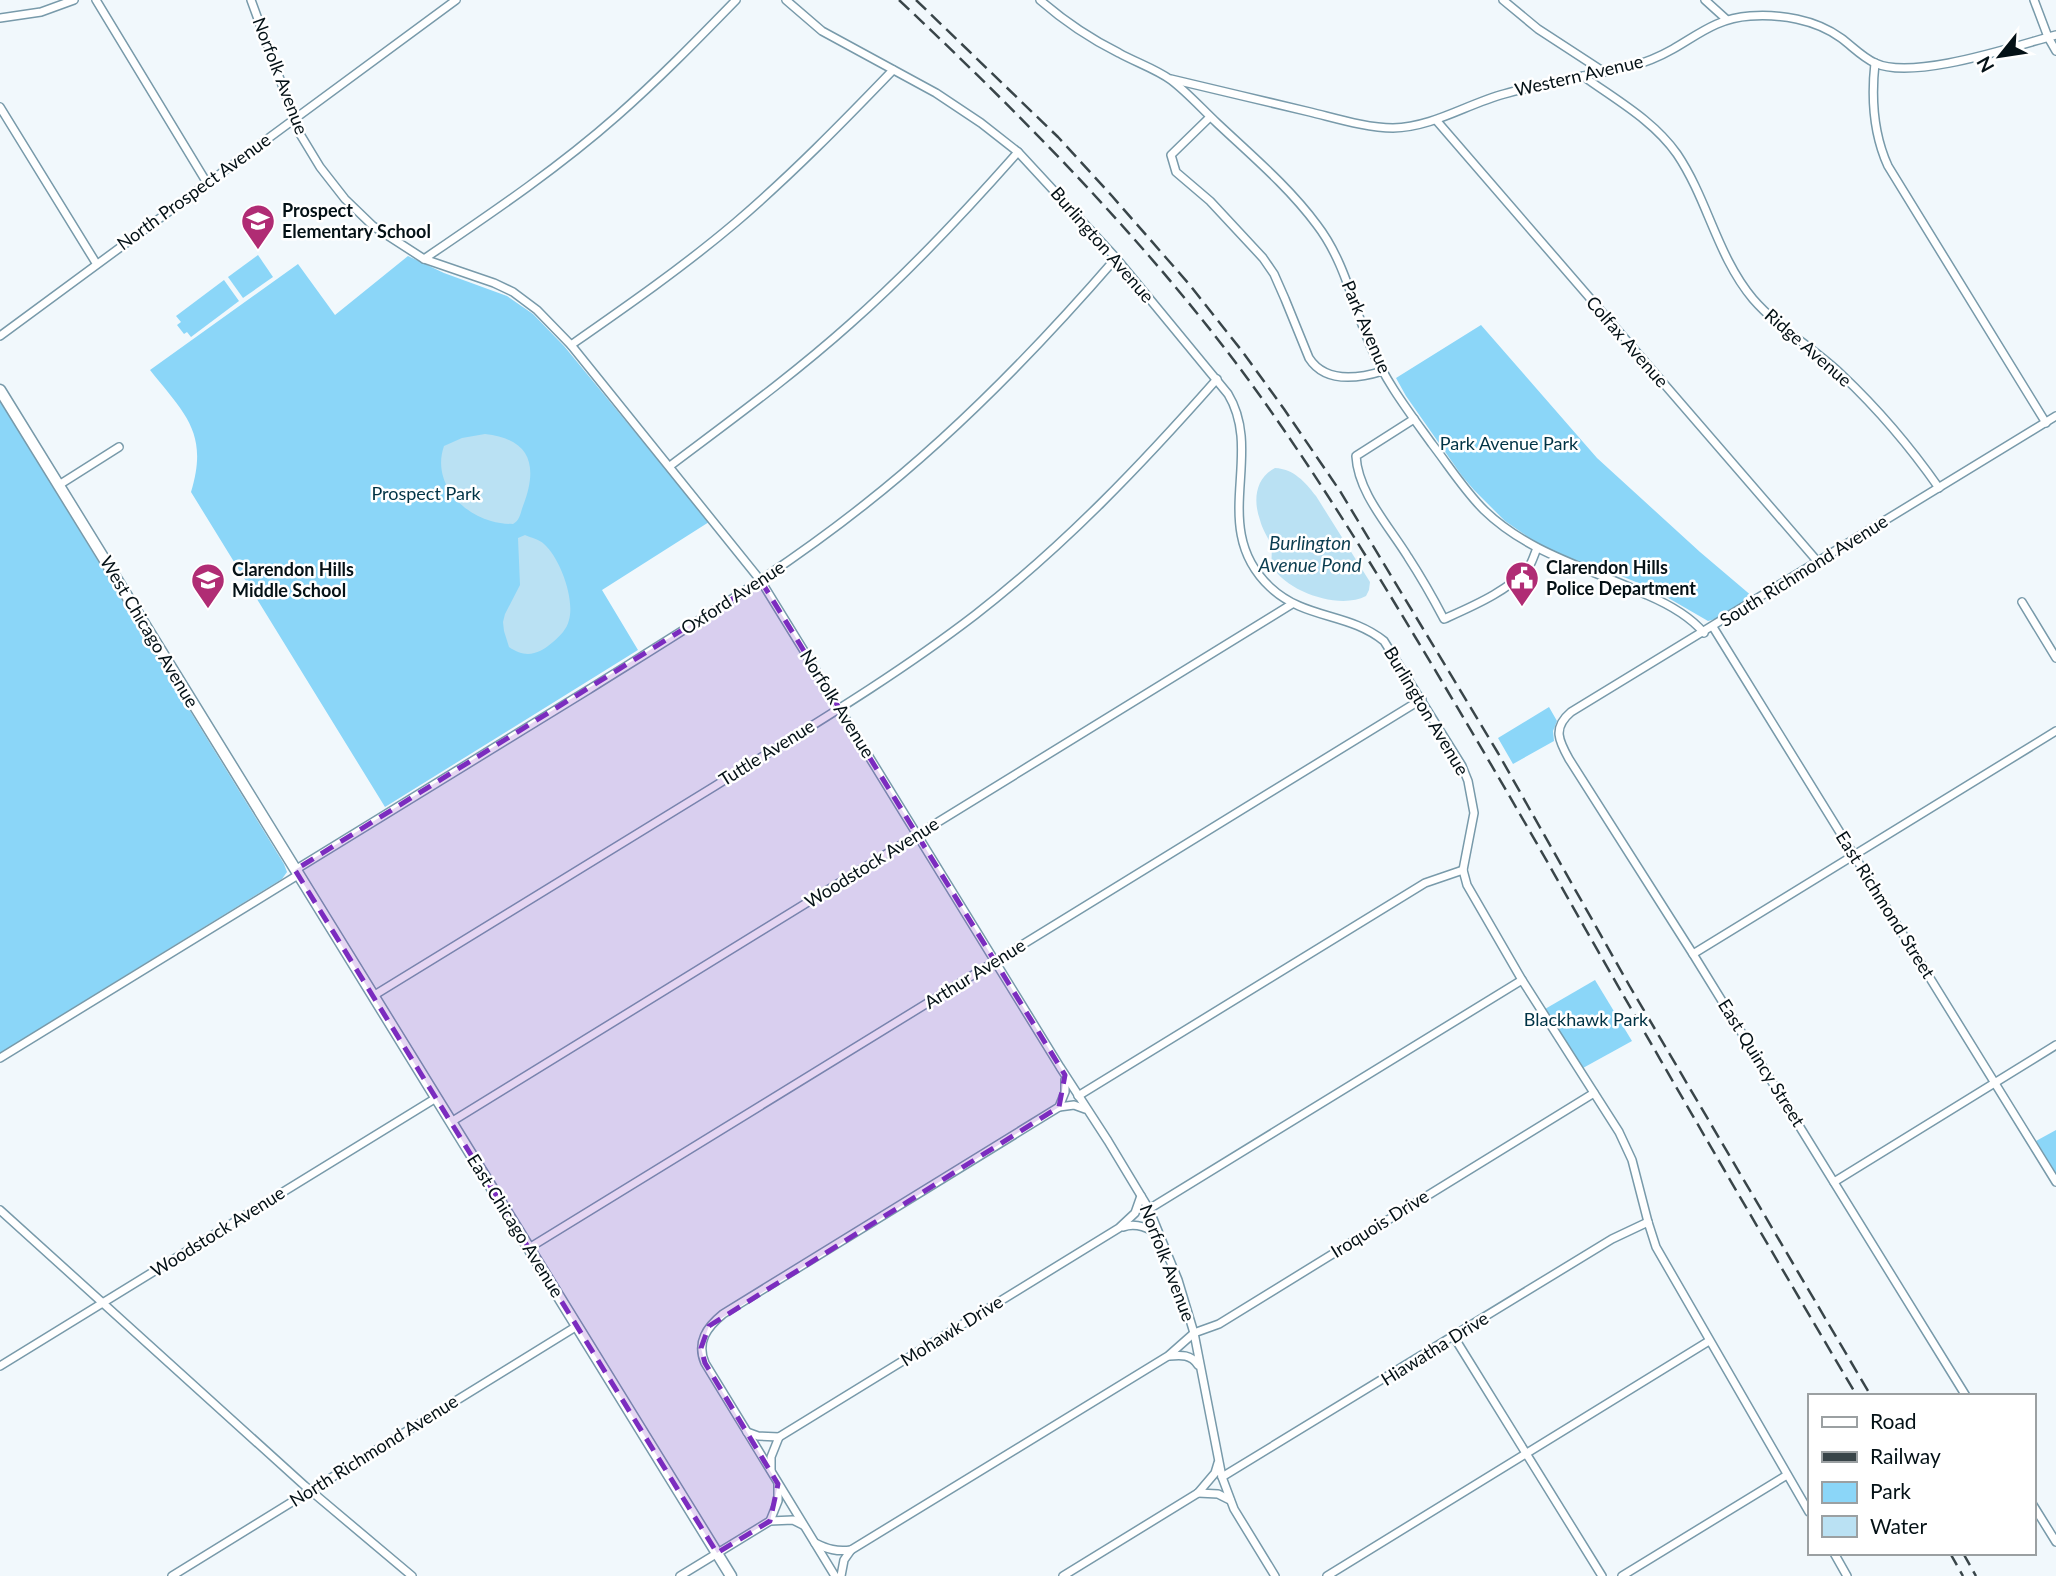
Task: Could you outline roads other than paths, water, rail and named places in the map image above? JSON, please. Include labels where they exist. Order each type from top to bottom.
[{"type":"main road","name":"West Chicago Avenue","points":[[0,390],[297,872]]},
{"type":"main road","name":"East Chicago Avenue","points":[[297,872],[731,1576]]},
{"type":"street","points":[[0,18],[41,12],[74,0]]},
{"type":"street","points":[[96,0],[207,183]]},
{"type":"street","name":"Norfolk Avenue","points":[[251,0],[294,119],[320,167],[359,214],[389,238],[424,259],[494,283],[513,292],[537,310],[572,345],[761,581],[1149,1209],[1181,1289],[1194,1333],[1222,1477],[1230,1500],[1275,1576]]},
{"type":"street","name":"North Prospect Avenue","points":[[0,336],[456,0]]},
{"type":"street","points":[[424,259],[503,206],[591,138],[646,91],[736,0]]},
{"type":"street","name":"Burlington Avenue","points":[[786,0],[822,31],[959,108],[1018,152],[1116,258],[1217,379],[1235,405],[1240,424],[1238,517],[1244,546],[1260,576],[1275,592],[1292,604],[1356,625],[1376,635],[1392,652],[1462,766],[1473,800],[1474,822],[1463,870]]},
{"type":"street","name":"Park Avenue","points":[[1040,0],[1094,39],[1170,79],[1270,173],[1319,227],[1337,259],[1383,371],[1414,419],[1474,499],[1504,527],[1537,548],[1663,602],[1689,618],[1704,633]]},
{"type":"street","points":[[1503,0],[1538,29],[1604,72]]},
{"type":"street","points":[[1705,0],[1726,19]]},
{"type":"street","points":[[2034,0],[2052,36],[2056,51]]},
{"type":"street","name":"Western Avenue","points":[[1170,79],[1382,128],[1412,126],[1436,120],[1495,96],[1645,62],[1726,19],[1773,16],[1815,24],[1838,36],[1875,63],[1892,67],[1933,66],[2052,36]]},
{"type":"street","points":[[1875,63],[1872,82],[1874,120],[1884,158],[2046,423]]},
{"type":"street","points":[[572,345],[658,284],[735,222],[808,157],[893,70]]},
{"type":"street","name":"Ridge Avenue","points":[[1583,76],[1659,132],[1693,183],[1723,252],[1747,291],[1776,323],[1822,357],[1866,400],[1908,447],[1939,488]]},
{"type":"street","points":[[0,107],[96,263]]},
{"type":"street","points":[[1210,117],[1171,155],[1176,172],[1210,201],[1263,258],[1274,274],[1315,367],[1326,374],[1339,377],[1365,376],[1383,371]]},
{"type":"street","name":"Colfax Avenue","points":[[1436,120],[1818,562]]},
{"type":"street","points":[[670,466],[785,379],[851,324],[930,247],[1018,152]]},
{"type":"street","name":"Oxford Avenue","points":[[0,1058],[761,581],[865,505],[948,434],[1042,341],[1116,258]]},
{"type":"street","name":"Tuttle Avenue","points":[[373,996],[840,709],[927,651],[1041,560],[1122,484],[1217,379]]},
{"type":"street","name":"South Richmond Avenue","points":[[1559,730],[1563,720],[1571,712],[2056,416]]},
{"type":"street","points":[[1414,419],[1356,456],[1357,471],[1371,500],[1444,619],[1516,580],[1531,564],[1537,548]]},
{"type":"street","points":[[59,485],[119,447]]},
{"type":"street","points":[[2022,602],[2056,658]]},
{"type":"street","name":"Woodstock Avenue","points":[[451,1122],[1292,604]]},
{"type":"street","name":"East Richmond Street","points":[[1713,627],[2056,1182]]},
{"type":"street","name":"Arthur Avenue","points":[[529,1248],[1422,699]]},
{"type":"street","name":"East Quincy Street","points":[[1559,730],[1560,740],[1569,759],[1965,1394]]},
{"type":"street","points":[[1693,954],[2056,730]]},
{"type":"street","points":[[1078,1096],[1425,883],[1463,870],[1476,904],[1619,1132],[1633,1160],[1656,1247],[1808,1510]]},
{"type":"street","points":[[1149,1209],[1522,981]]},
{"type":"street","points":[[1834,1182],[2056,1045]]},
{"type":"street","points":[[1059,1107],[1065,1092],[1065,1075]]},
{"type":"street","name":"Iroquois Drive","points":[[851,1550],[1168,1356],[1194,1333],[1219,1324],[1594,1093]]},
{"type":"street","name":"Woodstock Avenue","points":[[0,1366],[436,1098]]},
{"type":"street","points":[[838,1576],[778,1484],[705,1363],[701,1348],[702,1339],[709,1326],[723,1314],[1059,1107],[1074,1105],[1087,1110]]},
{"type":"street","name":"Mohawk Drive","points":[[779,1437],[1119,1228],[1135,1213],[1141,1196]]},
{"type":"street","points":[[0,1210],[311,1490],[412,1576]]},
{"type":"street","name":"Hiawatha Drive","points":[[1222,1477],[1612,1239],[1648,1222]]},
{"type":"street","points":[[1119,1228],[1128,1225],[1148,1228],[1161,1239]]},
{"type":"street","name":"North Richmond Avenue","points":[[172,1576],[577,1326]]},
{"type":"street","points":[[1454,1337],[1602,1576]]},
{"type":"street","points":[[1327,1576],[1709,1341]]},
{"type":"street","points":[[1168,1356],[1184,1354],[1195,1360],[1202,1373]]},
{"type":"street","points":[[747,1432],[758,1436],[779,1437],[771,1457],[772,1473]]},
{"type":"street","points":[[1063,1576],[1198,1493],[1215,1473],[1218,1462]]},
{"type":"street","points":[[1622,1576],[1787,1475]]},
{"type":"street","points":[[770,1521],[778,1501],[778,1484]]},
{"type":"street","points":[[1198,1493],[1218,1494],[1230,1500]]},
{"type":"street","points":[[2035,1508],[2056,1542]]},
{"type":"street","points":[[680,1576],[770,1521],[793,1520],[804,1525]]},
{"type":"street","points":[[815,1543],[841,1552],[851,1550]]},
{"type":"street","points":[[838,1576],[851,1550]]},
{"type":"street","points":[[1835,1555],[1847,1576]]},
{"type":"water","points":[[485,434],[513,442],[527,457],[530,467],[528,492],[520,516],[513,524],[479,517],[459,502],[445,482],[441,459],[444,446],[462,438]]},
{"type":"water","name":"Burlington Avenue Pond","points":[[1275,468],[1293,474],[1316,496],[1370,582],[1366,596],[1342,601],[1315,596],[1290,584],[1273,567],[1271,545],[1261,523],[1256,498],[1263,478]]},
{"type":"water","points":[[525,535],[542,542],[550,550],[565,579],[570,601],[569,620],[563,632],[543,650],[532,654],[521,653],[509,647],[503,622],[520,585],[518,538]]},
{"type":"railway","points":[[899,0],[989,86],[1117,220],[1198,314],[1283,429],[1372,566],[1470,728],[1856,1394]]},
{"type":"railway","points":[[916,0],[1058,137],[1112,196],[1189,284],[1284,409],[1340,491],[1498,753],[1629,985],[1870,1394]]},
{"type":"railway","points":[[1951,1555],[1963,1576]]},
{"type":"railway","points":[[1964,1555],[1976,1576]]},
{"type":"place","name":"Prospect Elementary School","points":[[258,251]]},
{"type":"place","name":"Clarendon Hills Police Department","points":[[1522,608]]},
{"type":"place","name":"Clarendon Hills Middle School","points":[[208,610]]},
{"type":"park label","name":"Park Avenue Park","points":[[1509,444]]},
{"type":"park label","name":"Prospect Park","points":[[426,494]]},
{"type":"park label","name":"Blackhawk Park","points":[[1586,1020]]}]
